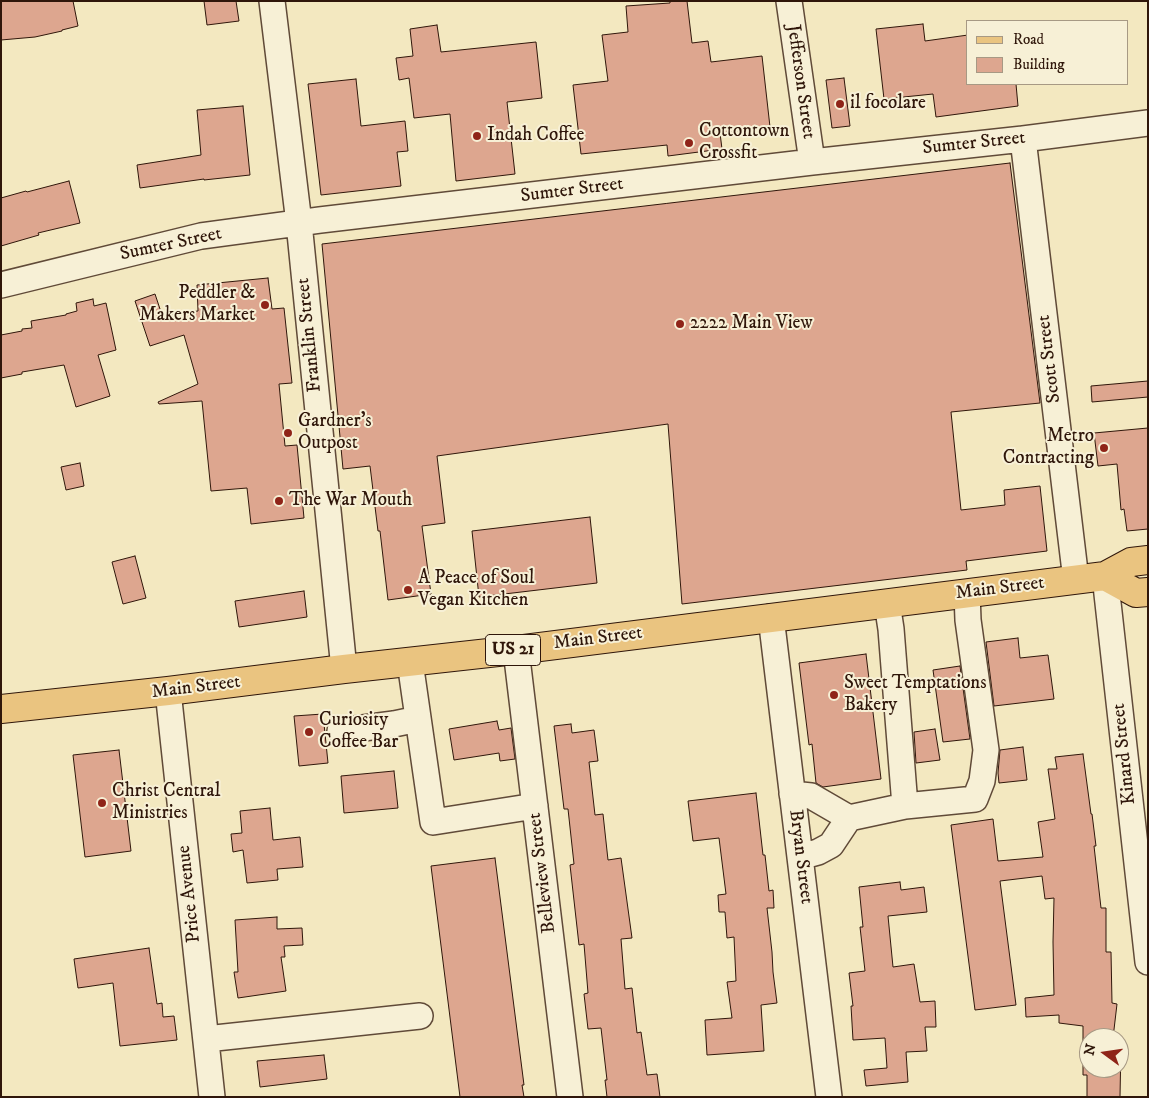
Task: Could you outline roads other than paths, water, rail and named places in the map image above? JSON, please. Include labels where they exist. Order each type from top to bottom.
[{"type":"main road","name":"Main Street","points":[[1,709],[168,692],[1076,580],[1105,576],[1131,562],[1148,560]]},
{"type":"main road","points":[[1105,576],[1136,593],[1148,592]]},
{"type":"street","name":"Franklin Street","points":[[272,1],[299,223],[344,669]]},
{"type":"street","name":"Jefferson Street","points":[[789,1],[812,162]]},
{"type":"street","name":"Sumter Street","points":[[1,286],[201,236],[1148,123]]},
{"type":"street","name":"Scott Street","points":[[1023,139],[1076,580]]},
{"type":"street","name":"Kinard Street","points":[[1105,576],[1148,962]]},
{"type":"street","points":[[792,794],[811,796],[849,818],[905,806],[975,799],[982,781],[986,750],[968,620],[967,593]]},
{"type":"street","points":[[887,603],[891,630],[905,806]]},
{"type":"street","name":"Bryan Street","points":[[771,617],[829,1097]]},
{"type":"street","name":"Belleview Street","points":[[516,650],[570,1097]]},
{"type":"street","points":[[410,662],[433,822],[535,806]]},
{"type":"street","name":"Price Avenue","points":[[168,692],[212,1097]]},
{"type":"street","points":[[340,731],[418,720]]},
{"type":"street","points":[[800,857],[818,852],[832,845],[849,818]]},
{"type":"street","points":[[206,1039],[420,1016]]},
{"type":"place","name":"il focolare","points":[[840,104]]},
{"type":"place","name":"Indah Coffee","points":[[477,136]]},
{"type":"place","name":"Cottontown Crossfit","points":[[689,143]]},
{"type":"place","name":"Peddler & Makers Market","points":[[265,305]]},
{"type":"place","name":"2222 Main View","points":[[680,324]]},
{"type":"place","name":"Gardner's Outpost","points":[[288,433]]},
{"type":"place","name":"Metro Contracting","points":[[1104,448]]},
{"type":"place","name":"The War Mouth","points":[[279,501]]},
{"type":"place","name":"A Peace of Soul Vegan Kitchen","points":[[408,590]]},
{"type":"place","name":"Sweet Temptations Bakery","points":[[834,695]]},
{"type":"place","name":"Curiosity Coffee Bar","points":[[309,732]]},
{"type":"place","name":"Christ Central Ministries","points":[[102,803]]}]
